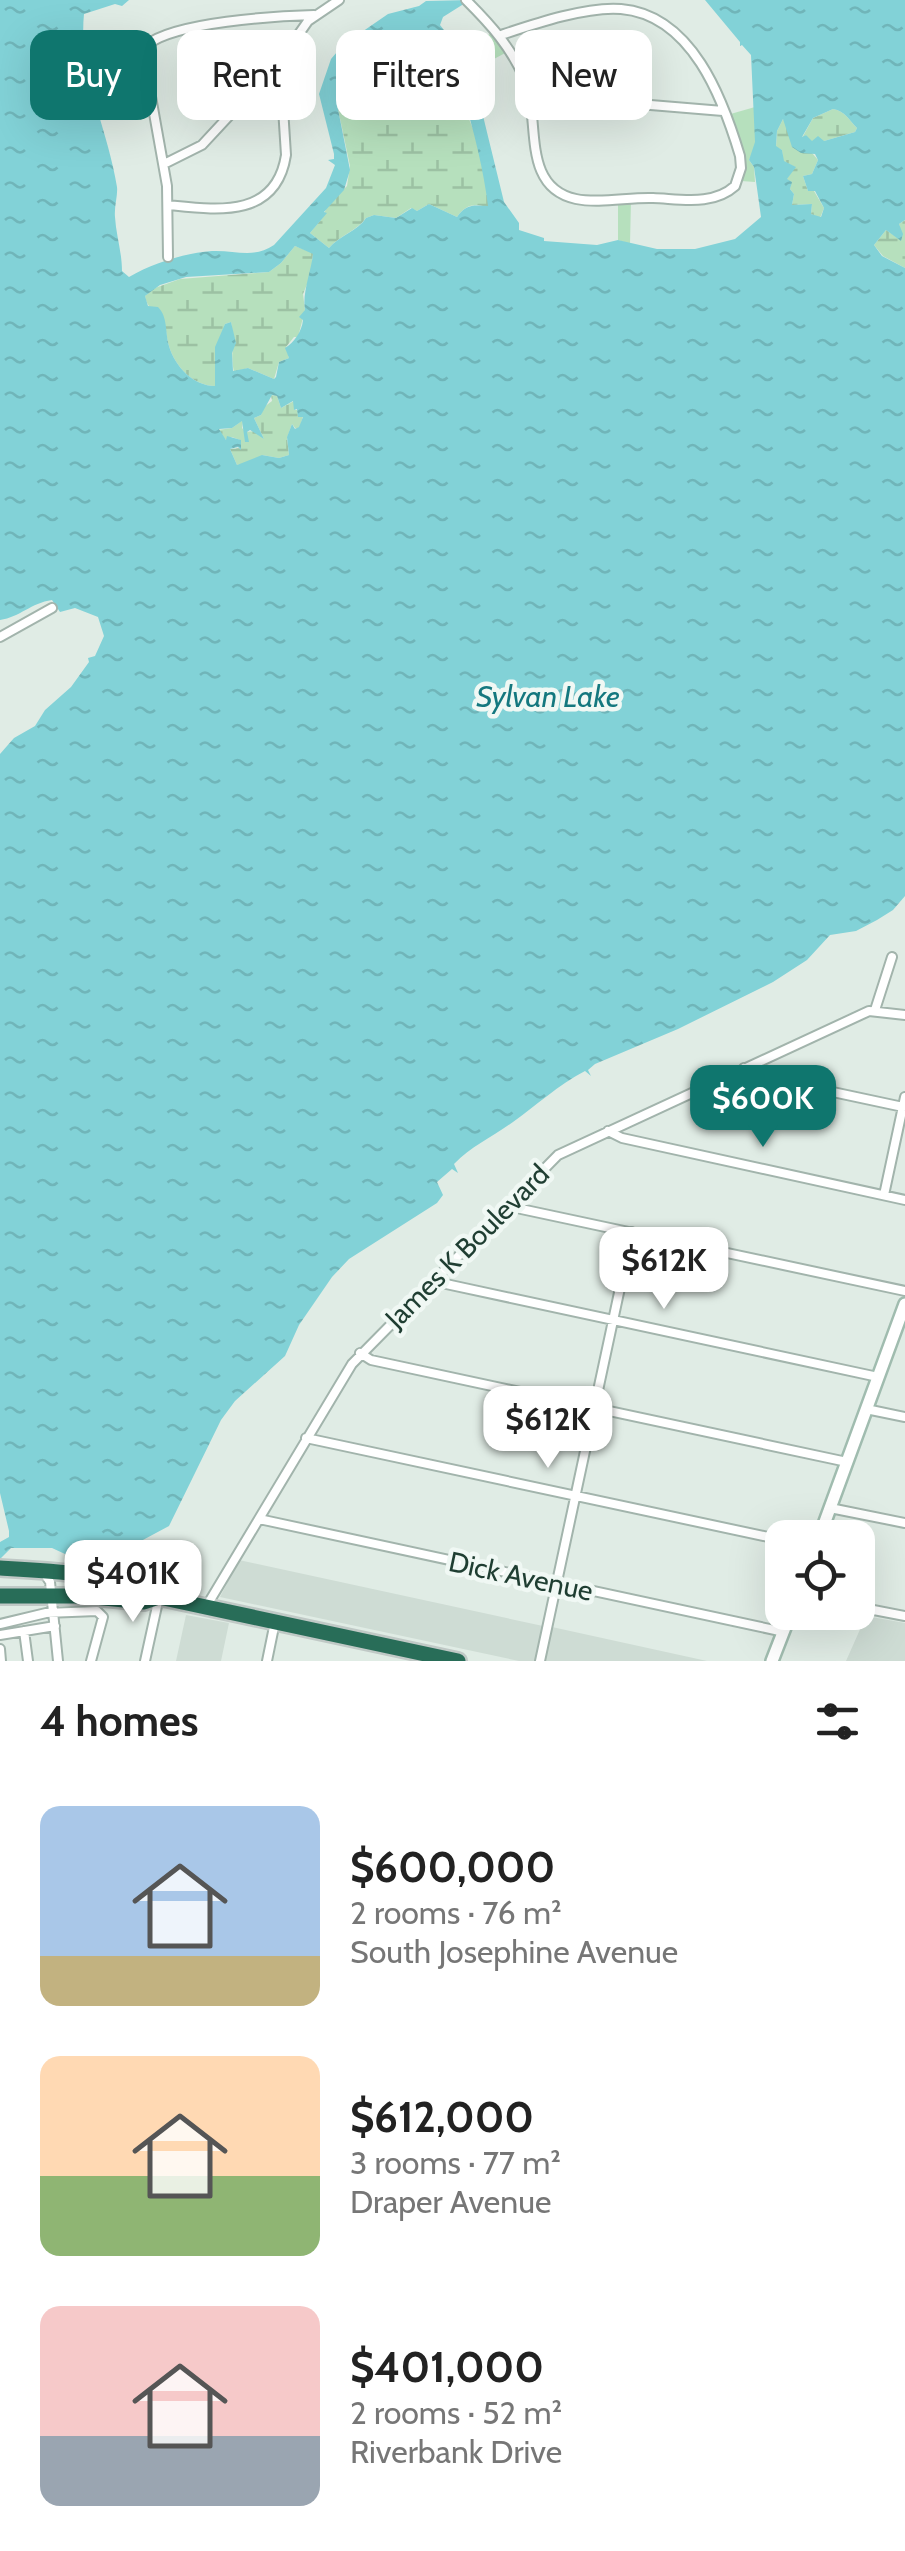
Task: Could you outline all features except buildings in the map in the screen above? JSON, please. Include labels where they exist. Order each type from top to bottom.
[{"type":"highway","points":[[0,1568],[147,1588],[159,1598]]},
{"type":"highway","points":[[0,1596],[52,1595],[144,1602],[159,1598],[458,1661]]},
{"type":"street","points":[[303,30],[314,15],[339,0]]},
{"type":"street","points":[[468,2],[501,35],[515,64]]},
{"type":"street","points":[[501,35],[596,10],[617,8],[646,15],[668,28],[710,75],[741,168],[735,186],[724,194],[688,200],[574,199],[551,188],[544,180],[532,120]]},
{"type":"street","points":[[168,257],[164,164],[146,63],[150,41],[166,34],[243,20],[314,15]]},
{"type":"street","points":[[652,105],[723,111]]},
{"type":"street","points":[[164,164],[202,145],[225,120]]},
{"type":"street","points":[[168,205],[214,209],[245,206],[261,199],[284,167],[284,120]]},
{"type":"street","points":[[0,637],[52,608]]},
{"type":"street","points":[[892,957],[875,1010],[905,1016]]},
{"type":"street","name":"James K Boulevard","points":[[206,1607],[360,1353],[560,1153],[875,1010]]},
{"type":"street","points":[[744,1068],[754,1075],[904,1102],[884,1195]]},
{"type":"street","points":[[607,1131],[622,1138],[905,1200]]},
{"type":"street","points":[[510,1202],[522,1209],[905,1291]]},
{"type":"street","points":[[540,1661],[632,1232]]},
{"type":"street","points":[[435,1278],[446,1284],[878,1377]]},
{"type":"street","points":[[826,1520],[904,1308]]},
{"type":"street","points":[[360,1353],[371,1360],[847,1462]]},
{"type":"street","points":[[866,1409],[905,1417]]},
{"type":"street","points":[[306,1438],[765,1536]]},
{"type":"street","points":[[830,1508],[905,1523]]},
{"type":"street","name":"Dick Avenue","points":[[259,1519],[784,1632]]},
{"type":"street","points":[[42,1571],[50,1582],[58,1661]]},
{"type":"street","points":[[145,1661],[159,1598]]},
{"type":"street","points":[[875,1610],[905,1616]]},
{"type":"street","points":[[0,1624],[54,1612],[101,1613],[91,1661]]},
{"type":"street","points":[[267,1661],[275,1622]]},
{"type":"street","points":[[0,1635],[55,1626]]},
{"type":"street","points":[[24,1631],[28,1661]]},
{"type":"street","points":[[772,1661],[784,1632]]},
{"type":"street","points":[[0,1649],[2,1661]]},
{"type":"shaded area","points":[[239,1560],[543,1626],[536,1661],[519,1661],[220,1597]]},
{"type":"shaded area","points":[[186,1615],[229,1623],[221,1661],[176,1661]]},
{"type":"shaded area","points":[[875,1618],[905,1623],[905,1661],[846,1661],[860,1630],[875,1630]]},
{"type":"shaded area","points":[[552,1627],[707,1661],[544,1661]]},
{"type":"green space","points":[[495,35],[507,52],[495,58]]},
{"type":"green space","points":[[755,107],[755,148],[749,160],[755,182],[741,181],[743,171],[727,115]]},
{"type":"green space","points":[[833,109],[846,116],[857,128],[855,132],[824,141],[809,141],[806,135],[802,138],[813,118]]},
{"type":"green space","points":[[783,119],[818,160],[812,174],[803,176],[808,191],[814,191],[824,208],[820,218],[811,214],[812,204],[792,205],[794,194],[791,182],[786,180],[795,167],[783,161],[782,150],[776,147]]},
{"type":"green space","points":[[340,120],[469,120],[476,136],[488,207],[471,206],[457,217],[429,204],[417,211],[411,208],[396,218],[374,215],[329,248],[310,233],[327,206],[347,186],[350,166]]},
{"type":"green space","points":[[631,200],[630,244],[618,240],[618,201]]},
{"type":"green space","points":[[905,220],[905,268],[883,256],[874,245],[886,230],[898,238],[899,224]]},
{"type":"green space","points":[[295,246],[313,253],[311,275],[303,294],[305,310],[298,337],[286,347],[289,358],[279,362],[274,379],[248,368],[234,372],[231,322],[225,324],[216,357],[215,386],[186,374],[172,354],[164,325],[145,296],[180,279],[269,272]]},
{"type":"green space","points":[[271,395],[277,396],[281,408],[294,401],[298,417],[303,416],[300,427],[296,429],[292,424],[287,438],[289,455],[262,455],[262,459],[237,465],[230,449],[240,448],[240,440],[226,440],[218,430],[232,428],[243,420],[246,432],[255,431],[264,439],[254,418],[272,401]]},
{"type":"water","name":"Sylvan Lake","points":[[0,0],[129,0],[122,6],[115,4],[84,14],[83,30],[30,30],[30,120],[100,120],[117,187],[115,217],[122,271],[129,277],[191,254],[251,253],[274,245],[326,188],[335,165],[328,160],[334,159],[334,154],[319,94],[336,53],[336,120],[340,120],[350,170],[344,190],[310,233],[329,248],[374,215],[396,218],[429,204],[457,217],[470,206],[488,206],[470,120],[484,120],[504,202],[519,223],[519,230],[544,241],[597,245],[618,240],[657,249],[695,249],[735,239],[761,217],[754,167],[749,160],[755,142],[751,55],[705,0],[905,0],[905,220],[899,224],[901,241],[886,230],[874,245],[882,256],[905,268],[905,896],[893,910],[856,931],[830,935],[807,960],[773,982],[595,1064],[588,1070],[591,1076],[585,1071],[575,1077],[461,1158],[454,1164],[458,1173],[452,1169],[437,1182],[443,1195],[437,1203],[349,1259],[332,1277],[299,1325],[285,1356],[235,1401],[221,1420],[169,1526],[141,1541],[124,1542],[118,1553],[84,1548],[65,1554],[52,1548],[11,1548],[0,1559],[0,1542],[9,1537],[9,1531],[0,1493],[0,754],[14,738],[35,726],[45,710],[71,687],[88,658],[95,656],[104,636],[98,617],[75,608],[60,612],[52,600],[0,620]],"holes":[[[833,109],[844,114],[857,128],[855,132],[824,141],[818,136],[812,141],[806,135],[802,137],[813,118]],[[783,119],[792,147],[801,153],[815,154],[818,160],[812,174],[803,176],[808,191],[815,191],[824,208],[821,217],[811,214],[812,204],[792,205],[792,182],[787,179],[796,167],[784,161],[782,150],[776,146]],[[295,246],[313,254],[305,310],[299,317],[302,324],[285,348],[289,358],[279,362],[276,377],[248,368],[233,371],[236,343],[231,322],[225,324],[215,347],[215,386],[193,379],[172,354],[161,311],[148,306],[145,296],[160,285],[186,277],[269,272]],[[272,395],[277,396],[281,408],[293,401],[298,417],[303,417],[299,427],[295,429],[292,424],[287,437],[289,455],[262,455],[237,465],[230,449],[241,450],[241,440],[227,436],[226,440],[219,429],[232,428],[242,421],[245,442],[249,442],[250,430],[264,439],[254,418],[261,415]]]},
{"type":"water","name":"Sylvan Lake","points":[[470,0],[443,17],[440,25],[444,30],[365,30],[388,14],[426,1]]}]
